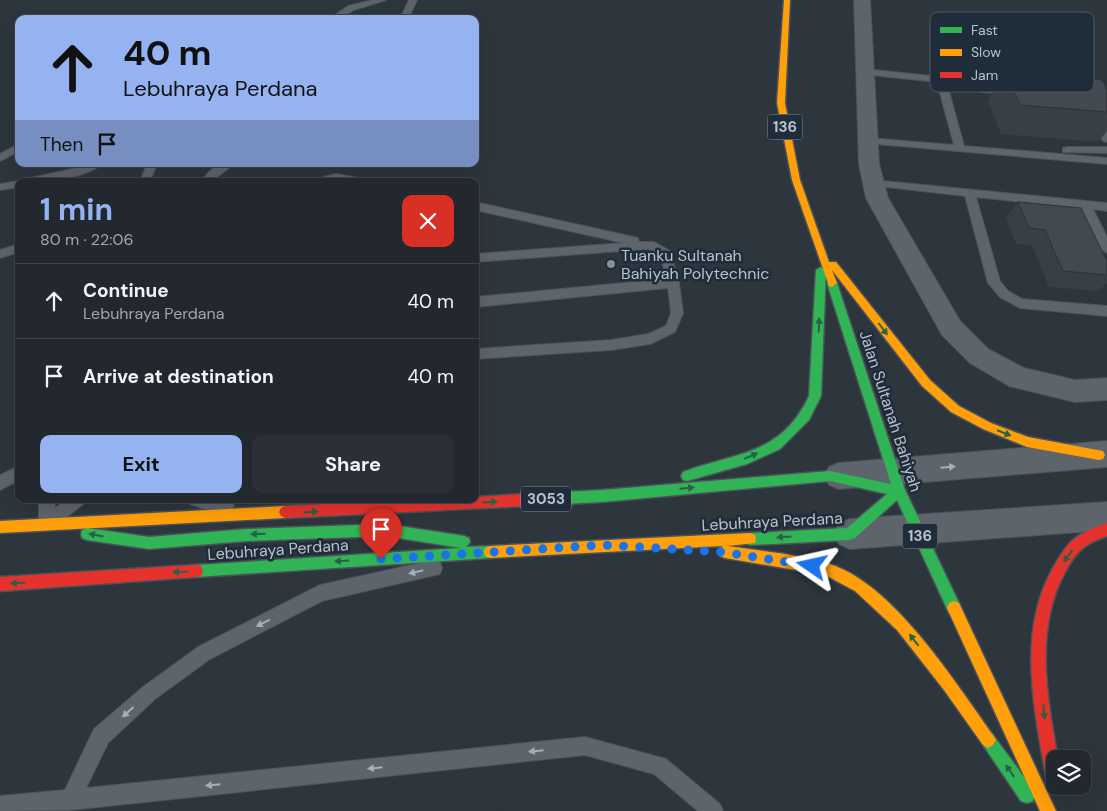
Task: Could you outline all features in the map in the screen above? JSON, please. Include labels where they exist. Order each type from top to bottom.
[{"type":"main road","name":"Jalan Sultanah Bahiyah","points":[[789,2],[781,103],[796,180],[822,248],[896,481],[1048,811]]},
{"type":"main road","points":[[822,248],[926,383],[955,409],[987,426],[1027,442],[1103,454]]},
{"type":"main road","points":[[602,496],[747,459],[776,445],[805,417],[815,396],[822,248]]},
{"type":"main road","name":"3053","points":[[479,503],[602,496],[830,476]]},
{"type":"main road","name":"Lebuhraya Perdana","points":[[0,584],[515,550],[850,534],[896,481]]},
{"type":"main road","name":"3053","points":[[0,527],[470,503]]},
{"type":"main road","points":[[10,538],[47,524],[98,536],[149,543],[247,535],[386,530],[515,550]]},
{"type":"main road","points":[[1049,750],[1039,668],[1040,619],[1054,575],[1077,544],[1107,529]]},
{"type":"main road","points":[[604,545],[723,552],[786,561],[826,568],[860,586],[902,625],[949,685],[1038,811]]},
{"type":"street","points":[[862,0],[869,164],[877,198],[951,328],[979,356],[1018,378],[1074,391],[1107,389]]},
{"type":"street","points":[[830,476],[896,481],[1103,454]]},
{"type":"street","points":[[850,534],[1107,516]]},
{"type":"lane","points":[[340,15],[351,8],[382,0]]},
{"type":"lane","points":[[406,15],[413,0]]},
{"type":"lane","points":[[865,72],[930,79]]},
{"type":"lane","points":[[960,149],[944,92],[1020,95],[1001,92]]},
{"type":"lane","points":[[1088,106],[1107,139]]},
{"type":"lane","points":[[868,141],[1107,161]]},
{"type":"lane","points":[[0,158],[15,149]]},
{"type":"lane","points":[[960,149],[1107,150]]},
{"type":"lane","points":[[45,178],[90,167]]},
{"type":"lane","points":[[209,178],[223,167]]},
{"type":"lane","points":[[873,183],[1107,207]]},
{"type":"lane","points":[[0,187],[15,185]]},
{"type":"lane","points":[[970,193],[994,283],[1004,294],[1020,303],[1107,311]]},
{"type":"lane","points":[[1085,204],[1107,249]]},
{"type":"lane","points":[[479,207],[650,245],[666,254],[673,283],[677,313],[671,328],[650,339],[611,346],[479,354]]},
{"type":"lane","points":[[479,216],[513,214]]},
{"type":"lane","points":[[479,258],[650,245]]},
{"type":"lane","points":[[0,254],[15,249]]},
{"type":"lane","points":[[479,302],[673,283]]},
{"type":"lane","points":[[0,483],[15,474]]},
{"type":"lane","points":[[47,503],[47,524]]},
{"type":"lane","points":[[47,524],[73,503]]},
{"type":"lane","points":[[213,503],[262,514]]},
{"type":"lane","points":[[70,800],[101,736],[149,693],[204,653],[320,594],[515,550]]},
{"type":"lane","points":[[0,806],[585,746],[659,766],[713,811]]},
{"type":"building","points":[[1094,79],[1102,80],[1107,89],[1107,112],[1020,105],[1014,92],[1094,92]]},
{"type":"building","points":[[1018,202],[1081,208],[1107,261],[1107,275],[1063,271],[1045,230],[1029,228]]},
{"type":"traffic: fast","points":[[687,476],[747,459],[776,445],[805,417],[815,396],[821,270]]},
{"type":"traffic: fast","points":[[832,283],[899,491],[954,608]]},
{"type":"traffic: fast","points":[[525,500],[602,496],[830,476],[899,491]]},
{"type":"traffic: fast","points":[[750,539],[850,534],[899,491]]},
{"type":"traffic: fast","points":[[87,534],[149,543],[247,535],[386,530],[464,542]]},
{"type":"traffic: fast","points":[[196,571],[490,552]]},
{"type":"traffic: fast","points":[[988,740],[1027,795]]},
{"type":"traffic: slow","points":[[787,0],[781,103],[796,180],[832,283]]},
{"type":"traffic: slow","points":[[833,264],[926,383],[955,409],[987,426],[1027,442],[1099,455]]},
{"type":"traffic: slow","points":[[0,527],[285,512]]},
{"type":"traffic: slow","points":[[490,552],[750,539]]},
{"type":"traffic: slow","points":[[725,552],[826,569],[860,586],[902,625],[949,685],[988,740]]},
{"type":"traffic: slow","points":[[954,608],[1048,811]]},
{"type":"traffic: jam","points":[[479,502],[525,500]]},
{"type":"traffic: jam","points":[[285,512],[465,503]]},
{"type":"traffic: jam","points":[[1049,750],[1041,698],[1039,668],[1039,639],[1043,610],[1051,584],[1072,550],[1083,540],[1107,529]]},
{"type":"traffic: jam","points":[[0,584],[196,571]]},
{"type":"place","name":"Tuanku Sultanah Bahiyah Polytechnic","points":[[611,264]]},
{"type":"route","points":[[381,559],[604,545],[723,552],[812,566]]}]
